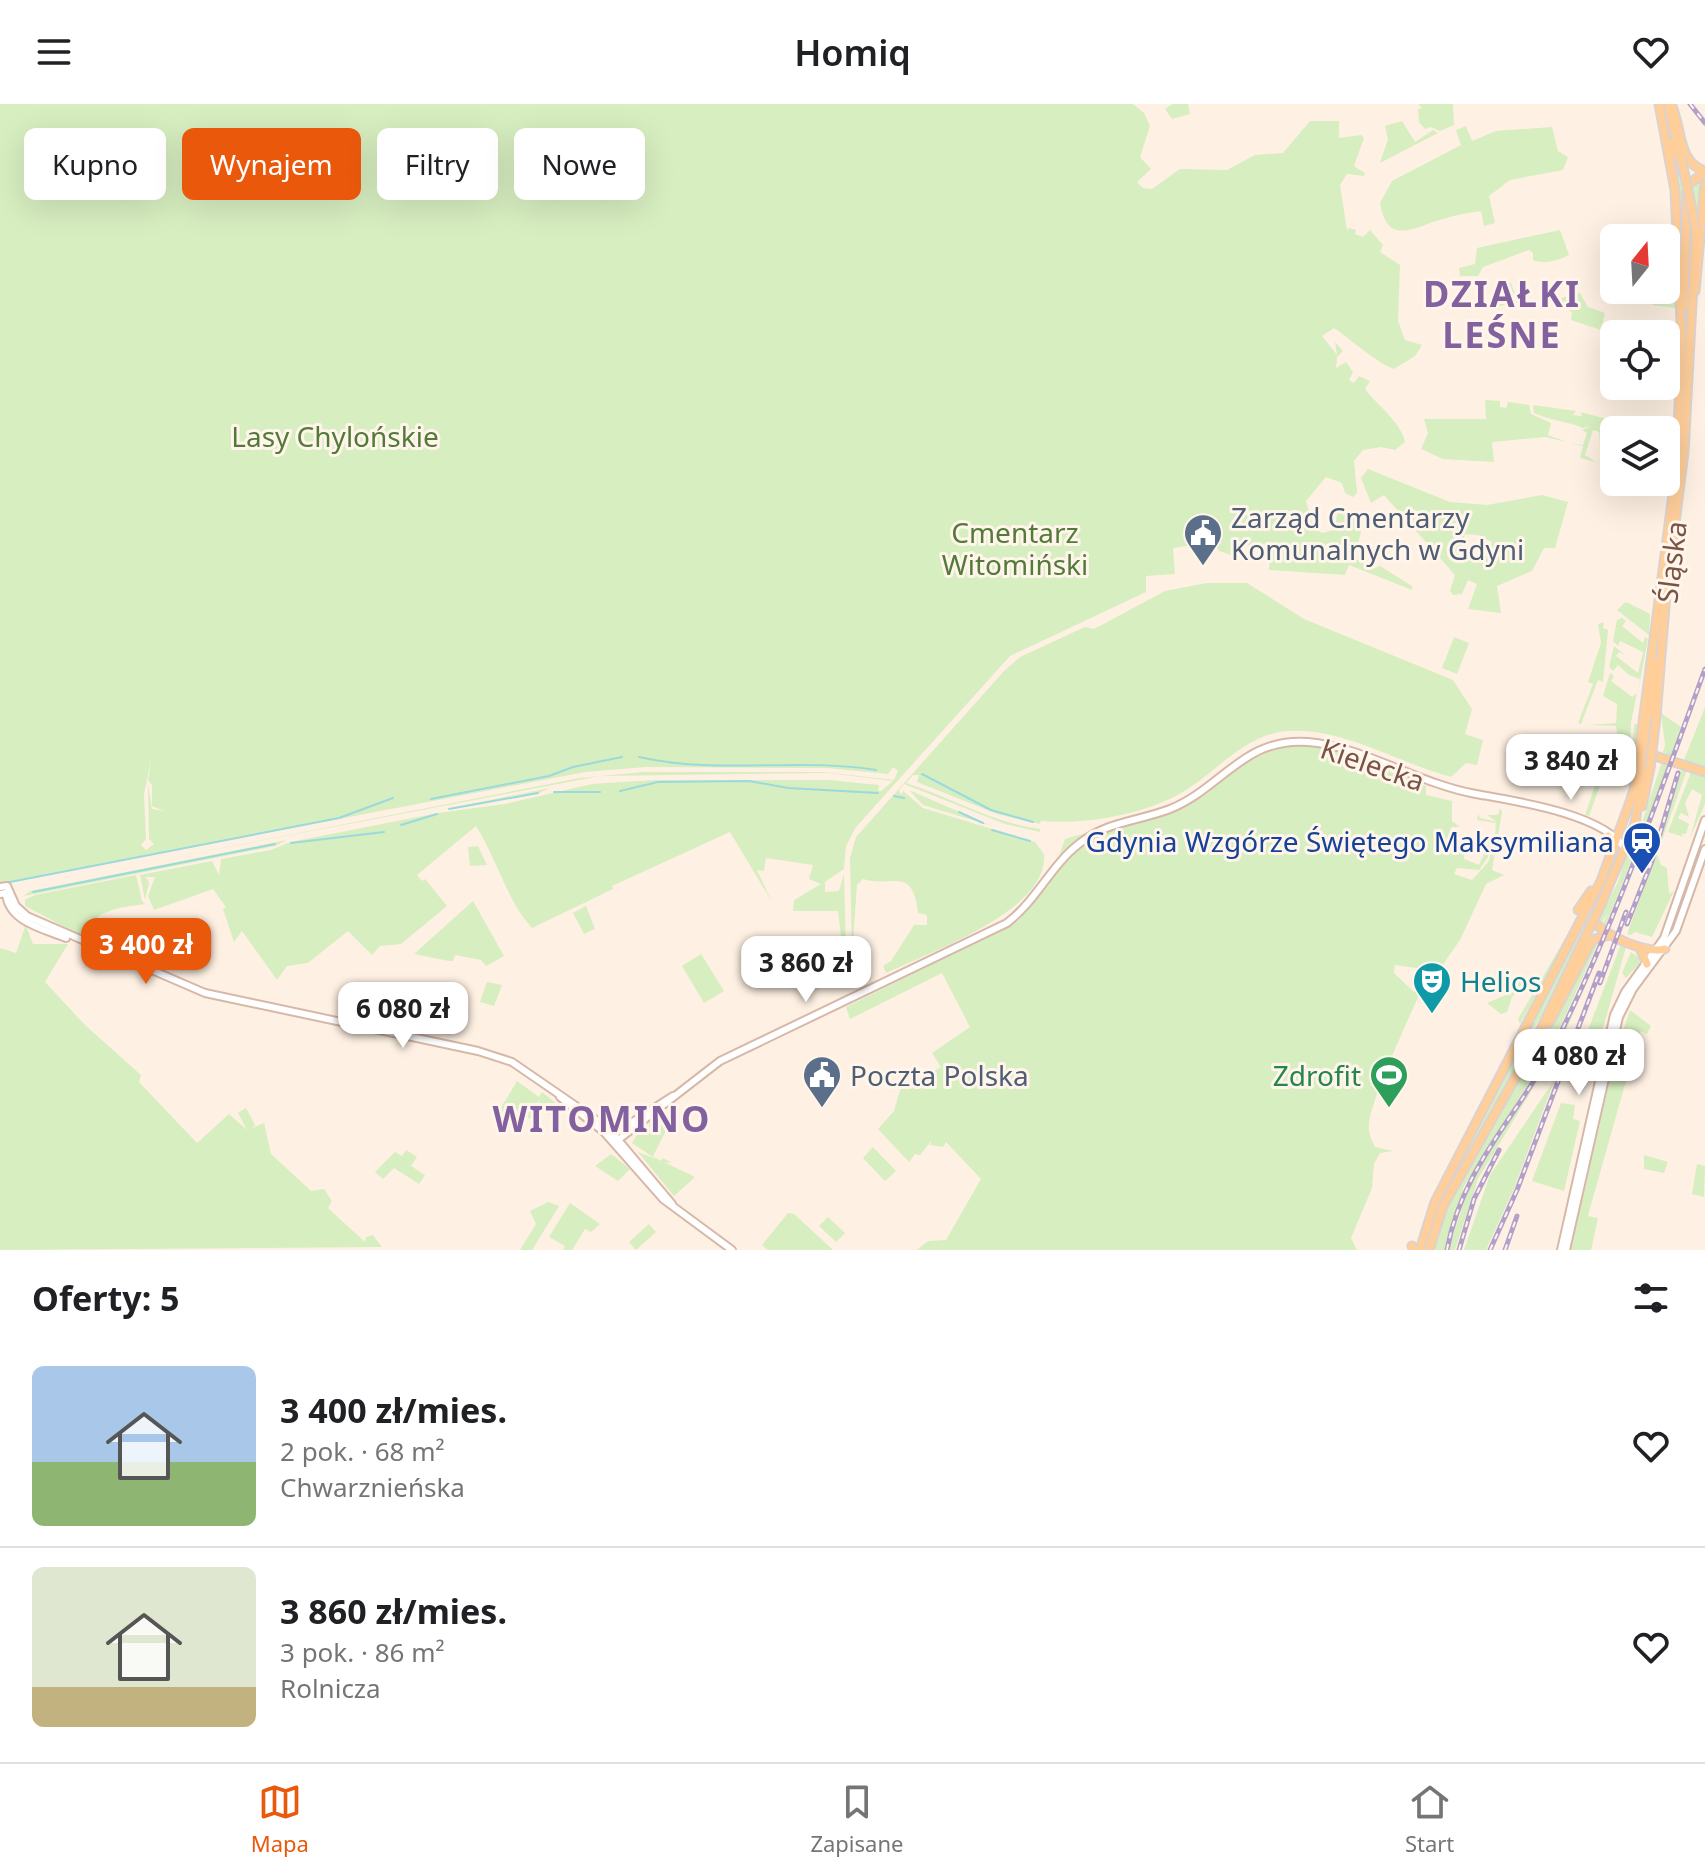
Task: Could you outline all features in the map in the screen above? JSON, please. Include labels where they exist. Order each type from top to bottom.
[{"type":"main road","points":[[1659,104],[1689,180],[1682,344]]},
{"type":"main road","points":[[1669,104],[1686,157],[1695,168],[1705,172]]},
{"type":"main road","name":"Śląska","points":[[1635,824],[1650,768],[1664,609],[1684,452],[1696,230],[1669,104]]},
{"type":"main road","name":"Śląska","points":[[1641,758],[1676,471],[1682,344],[1673,176],[1663,118]]},
{"type":"main road","points":[[1689,180],[1705,172]]},
{"type":"main road","points":[[1689,180],[1705,182],[1701,203],[1700,264],[1690,308]]},
{"type":"main road","points":[[1420,1250],[1435,1202],[1601,881],[1615,847],[1634,791],[1641,758],[1664,609]]},
{"type":"main road","points":[[1646,733],[1660,756]]},
{"type":"main road","name":"Kielecka","points":[[615,1139],[720,1061],[1001,927],[1025,908],[1082,841],[1115,823],[1179,805],[1239,760],[1266,747],[1300,742],[1330,746],[1455,790],[1543,808],[1618,838]]},
{"type":"main road","points":[[1641,758],[1660,756],[1705,772]]},
{"type":"main road","points":[[1595,914],[1635,824],[1641,758]]},
{"type":"main road","name":"Kielecka","points":[[1543,808],[1608,836],[1630,837]]},
{"type":"main road","points":[[1563,1250],[1611,1024],[1625,992],[1660,950],[1705,820]]},
{"type":"main road","points":[[1608,836],[1615,847]]},
{"type":"main road","points":[[1618,838],[1625,849]]},
{"type":"main road","points":[[1563,1250],[1619,1017],[1633,989],[1679,925],[1705,849]]},
{"type":"main road","points":[[1688,871],[1696,877]]},
{"type":"main road","points":[[1578,910],[1601,881]]},
{"type":"main road","points":[[0,887],[7,886],[22,913],[85,943]]},
{"type":"main road","points":[[1429,1250],[1443,1206],[1542,1030],[1593,926],[1595,892]]},
{"type":"main road","points":[[0,894],[6,893],[11,910],[21,919],[214,995],[496,1056],[519,1066],[615,1139],[646,1182],[732,1250]]},
{"type":"main road","points":[[1593,926],[1609,935],[1660,950]]},
{"type":"main road","points":[[1542,1030],[1565,998],[1592,940],[1609,935]]},
{"type":"main road","points":[[1635,944],[1644,951],[1647,964]]},
{"type":"green space","name":"Lasy Chylońskie","points":[[0,104],[1133,104],[1144,113],[1150,126],[1140,157],[1151,169],[1137,182],[1143,188],[1152,189],[1180,169],[1227,170],[1255,155],[1283,153],[1310,121],[1339,121],[1339,138],[1361,135],[1364,138],[1354,166],[1365,173],[1364,176],[1347,174],[1340,185],[1347,231],[1349,228],[1356,230],[1355,234],[1363,237],[1370,230],[1383,245],[1380,252],[1400,265],[1398,321],[1405,340],[1422,345],[1415,356],[1394,369],[1334,328],[1322,336],[1337,355],[1335,342],[1343,351],[1337,357],[1336,368],[1346,362],[1353,372],[1349,380],[1354,383],[1359,376],[1370,381],[1365,389],[1393,420],[1405,442],[1395,450],[1381,447],[1363,450],[1354,461],[1357,493],[1353,497],[1345,493],[1342,483],[1326,477],[1306,501],[1313,527],[1322,533],[1334,530],[1338,510],[1356,511],[1362,527],[1355,558],[1375,568],[1380,566],[1412,586],[1412,590],[1349,565],[1345,575],[1269,570],[1270,555],[1259,547],[1244,545],[1234,556],[1219,551],[1214,542],[1173,548],[1175,574],[1146,576],[1146,592],[1010,656],[856,827],[846,846],[844,869],[825,882],[825,892],[839,891],[844,874],[846,954],[843,953],[838,911],[793,911],[794,900],[821,884],[809,879],[813,865],[766,858],[764,871],[757,870],[772,902],[730,832],[612,886],[613,889],[532,928],[508,892],[476,826],[417,875],[422,881],[425,879],[447,906],[401,944],[380,946],[372,955],[348,931],[308,963],[287,966],[277,980],[242,931],[234,942],[223,909],[226,907],[213,889],[154,910],[148,896],[155,877],[146,877],[149,883],[145,900],[140,875],[212,861],[219,875],[221,859],[271,850],[290,842],[438,813],[505,804],[592,784],[655,780],[828,780],[879,785],[878,791],[881,791],[893,781],[827,773],[601,776],[643,772],[822,772],[894,780],[898,771],[893,767],[888,774],[827,768],[646,767],[585,772],[0,884]],"holes":[[[152,755],[148,780],[152,785],[152,806],[164,811],[152,809],[148,784],[149,839],[154,844],[146,850],[141,845],[146,839],[144,794]]]},
{"type":"green space","points":[[1172,104],[1188,104],[1190,114],[1172,119],[1165,109]]},
{"type":"green space","points":[[1418,104],[1453,104],[1454,125],[1440,131],[1431,127],[1425,129],[1419,122],[1418,109],[1422,108]]},
{"type":"green space","points":[[1402,121],[1415,142],[1433,130],[1438,133],[1380,163],[1388,139],[1385,126]]},
{"type":"green space","points":[[1466,126],[1472,141],[1496,131],[1552,127],[1558,151],[1568,157],[1563,170],[1510,180],[1489,196],[1495,223],[1484,226],[1481,211],[1452,216],[1413,229],[1396,230],[1389,225],[1380,203],[1392,181],[1461,145],[1456,130]]},
{"type":"green space","points":[[1668,138],[1675,165],[1687,187],[1683,292],[1680,224],[1676,224]]},
{"type":"green space","points":[[1702,182],[1700,246],[1693,252],[1682,433],[1689,196],[1693,183]]},
{"type":"green space","points":[[1560,230],[1569,255],[1565,257],[1542,262],[1533,260],[1533,253],[1529,250],[1483,267],[1478,276],[1460,276],[1459,268],[1475,264],[1477,248]]},
{"type":"green space","points":[[1503,281],[1511,283],[1518,303],[1499,306],[1499,310],[1491,302]]},
{"type":"green space","points":[[1580,293],[1588,307],[1605,313],[1603,320],[1600,320],[1600,330],[1571,320],[1572,313],[1557,299]]},
{"type":"green space","points":[[1676,304],[1676,308],[1653,305]]},
{"type":"green space","points":[[1485,400],[1500,401],[1500,407],[1506,408],[1508,402],[1529,405],[1531,414],[1551,423],[1548,435],[1567,442],[1545,437],[1492,442],[1494,462],[1443,459],[1421,449],[1428,433],[1424,419],[1486,419]]},
{"type":"green space","points":[[1533,405],[1576,411],[1573,415],[1582,416],[1580,412],[1600,417],[1600,446],[1599,432],[1593,430],[1585,455],[1596,462],[1580,458],[1583,446],[1570,443],[1583,445],[1587,433],[1582,430],[1591,426],[1582,428],[1534,413]]},
{"type":"green space","points":[[1368,469],[1450,502],[1487,505],[1542,495],[1568,502],[1555,548],[1544,548],[1532,571],[1497,586],[1501,613],[1468,609],[1477,584],[1468,580],[1462,594],[1453,595],[1450,591],[1455,575],[1384,495],[1371,503],[1361,478]],"holes":[[[1465,534],[1478,535],[1492,542],[1484,562],[1459,556]]]},
{"type":"green space","points":[[1207,583],[1247,583],[1304,619],[1453,680],[1472,709],[1465,734],[1483,740],[1477,765],[1466,763],[1451,777],[1350,740],[1308,731],[1287,731],[1246,745],[1189,788],[1156,805],[1118,816],[1041,821],[1040,824],[997,814],[917,782],[919,775],[913,775],[906,783],[988,816],[1040,829],[1040,832],[1005,824],[904,784],[899,790],[901,795],[903,791],[923,808],[1035,842],[1044,854],[1040,875],[1028,894],[983,927],[886,973],[883,966],[891,961],[914,925],[927,925],[927,915],[918,913],[915,898],[906,884],[863,879],[857,885],[852,954],[850,858],[856,837],[1004,671],[1020,657],[1085,627],[1094,629],[1165,591]]},
{"type":"green space","points":[[1626,602],[1650,614],[1649,635],[1617,610]]},
{"type":"green space","points":[[1622,618],[1626,621],[1622,626],[1643,643],[1645,637],[1648,639],[1638,692],[1640,679],[1629,675],[1618,665],[1613,671],[1609,667],[1614,646],[1624,654],[1619,652],[1616,656],[1638,673],[1643,652],[1620,641],[1618,646],[1613,641],[1617,620]]},
{"type":"green space","points":[[1604,622],[1603,628],[1608,630],[1603,682],[1598,680],[1581,724],[1578,723],[1593,684],[1588,682],[1601,643],[1598,624]]},
{"type":"green space","points":[[1454,637],[1469,643],[1457,674],[1442,668]]},
{"type":"green space","points":[[1610,673],[1614,676],[1611,681],[1632,697],[1637,693],[1631,722],[1629,774],[1617,766],[1606,769],[1589,816],[1585,815],[1602,765],[1622,758],[1616,726],[1588,725],[1616,723],[1617,704],[1603,696]]},
{"type":"green space","points":[[1705,707],[1705,768],[1684,760]]},
{"type":"green space","points":[[1661,713],[1681,727],[1671,756],[1663,752]]},
{"type":"green space","points":[[1634,724],[1639,725],[1636,755],[1631,785],[1624,804],[1630,783]]},
{"type":"green space","points":[[1311,745],[1335,750],[1426,786],[1426,795],[1452,801],[1452,821],[1460,827],[1451,827],[1450,842],[1465,843],[1464,859],[1479,865],[1489,843],[1488,857],[1479,870],[1457,868],[1454,874],[1472,880],[1489,861],[1497,824],[1495,830],[1496,823],[1477,820],[1478,814],[1480,818],[1497,822],[1487,815],[1498,815],[1500,808],[1502,812],[1492,870],[1504,875],[1486,884],[1460,940],[1430,983],[1425,982],[1375,1101],[1370,1119],[1371,1139],[1375,1147],[1393,1151],[1380,1153],[1374,1164],[1372,1188],[1351,1238],[1357,1250],[917,1250],[928,1241],[946,1240],[981,1179],[946,1142],[943,1147],[930,1145],[932,1140],[920,1155],[915,1154],[909,1162],[878,1129],[894,1111],[900,1090],[941,1067],[932,1053],[970,1027],[942,973],[850,1019],[846,1007],[1017,922],[1049,885],[1065,839],[1174,812],[1209,792],[1251,760],[1287,747]],"holes":[[[1395,965],[1423,969],[1414,992],[1394,973]]]},
{"type":"green space","points":[[1662,762],[1668,763],[1667,768],[1639,841],[1642,822]]},
{"type":"green space","points":[[1682,768],[1687,770],[1657,854],[1661,865],[1667,868],[1669,894],[1674,891],[1652,937],[1635,932],[1627,934],[1654,860]]},
{"type":"green space","points":[[1691,772],[1705,776],[1705,804],[1690,838],[1702,795],[1692,789],[1685,803],[1689,817],[1681,813],[1678,818],[1689,824],[1686,834],[1681,834],[1684,837],[1668,832]]},
{"type":"green space","points":[[599,776],[150,862],[580,778]]},
{"type":"green space","points":[[550,788],[537,794],[440,810]]},
{"type":"green space","points":[[909,790],[992,826],[923,805]]},
{"type":"green space","points":[[1472,836],[1489,843],[1469,842]]},
{"type":"green space","points":[[287,840],[275,846],[24,896],[30,891]]},
{"type":"green space","points":[[1630,844],[1630,855],[1634,846],[1637,847],[1605,927],[1603,924],[1608,913],[1600,925],[1598,920],[1618,882]]},
{"type":"green space","points":[[478,846],[487,865],[470,866],[468,847]]},
{"type":"green space","points":[[136,875],[145,904],[108,911],[94,920],[82,936],[25,906],[25,900],[35,895]]},
{"type":"green space","points":[[1590,896],[1520,1024],[1518,1019]]},
{"type":"green space","points":[[473,901],[504,956],[486,966],[481,960],[455,955],[453,961],[449,961],[414,954]]},
{"type":"green space","points":[[586,906],[595,929],[584,934],[573,913]]},
{"type":"green space","points":[[1589,909],[1590,920],[1545,1012],[1531,1031],[1528,1029]]},
{"type":"green space","points":[[17,922],[26,926],[33,944],[68,944],[45,982],[86,1026],[141,1075],[139,1082],[197,1143],[229,1114],[247,1130],[238,1113],[246,1108],[255,1125],[252,1128],[264,1123],[271,1154],[311,1191],[324,1189],[332,1201],[328,1208],[365,1242],[366,1237],[373,1235],[382,1247],[0,1250],[0,948],[16,953],[25,927]]},
{"type":"green space","points":[[1601,937],[1551,1047],[1464,1186],[1445,1250],[1432,1250],[1449,1199],[1562,1009],[1594,941]]},
{"type":"green space","points":[[1603,943],[1561,1042],[1478,1179],[1455,1250],[1448,1250],[1474,1173],[1546,1062]]},
{"type":"green space","points":[[1621,944],[1626,947],[1596,1053],[1585,1052],[1584,1048],[1580,1051]]},
{"type":"green space","points":[[1631,952],[1640,963],[1626,978],[1622,973]]},
{"type":"green space","points":[[701,954],[724,991],[704,1003],[682,966]]},
{"type":"green space","points":[[1523,975],[1528,982],[1512,997],[1507,1012],[1501,1014],[1487,1003],[1513,992]]},
{"type":"green space","points":[[487,982],[502,985],[494,1006],[480,1002]]},
{"type":"green space","points":[[1630,1010],[1651,1026],[1647,1034],[1641,1031],[1639,1035],[1592,1201],[1588,1216],[1598,1218],[1591,1250],[1571,1250],[1617,1048]]},
{"type":"green space","points":[[1523,1039],[1530,1042],[1523,1057],[1458,1175],[1427,1250],[1422,1250],[1431,1217],[1517,1044]]},
{"type":"green space","points":[[1555,1079],[1513,1191],[1486,1250],[1464,1250],[1490,1175]]},
{"type":"green space","points":[[517,1081],[539,1097],[542,1092],[563,1109],[558,1120],[543,1111],[544,1108],[541,1110],[539,1100],[530,1119],[511,1108],[504,1117],[500,1115],[499,1111]]},
{"type":"green space","points":[[1561,1103],[1575,1105],[1573,1119],[1580,1121],[1564,1191],[1532,1181]]},
{"type":"green space","points":[[671,1112],[679,1123],[672,1119],[653,1156],[661,1161],[663,1158],[672,1163],[664,1162],[695,1177],[674,1196],[638,1152],[656,1159],[632,1143],[643,1125],[649,1128],[649,1123]]},
{"type":"green space","points":[[873,1147],[896,1171],[885,1181],[863,1158]]},
{"type":"green space","points":[[406,1150],[417,1157],[411,1166],[425,1175],[419,1184],[394,1168],[383,1179],[375,1172],[395,1152],[402,1156]]},
{"type":"green space","points":[[611,1154],[630,1169],[618,1181],[595,1166]]},
{"type":"green space","points":[[1644,1155],[1668,1162],[1664,1173],[1644,1169]]},
{"type":"green space","points":[[1697,1164],[1705,1166],[1704,1197],[1692,1194]]},
{"type":"green space","points":[[548,1202],[559,1206],[532,1250],[520,1250],[536,1224],[530,1211]]},
{"type":"green space","points":[[570,1203],[600,1224],[591,1232],[585,1229],[572,1250],[563,1250],[565,1246],[549,1237]]},
{"type":"green space","points":[[788,1213],[794,1214],[833,1250],[768,1250],[762,1245]]},
{"type":"green space","points":[[828,1217],[845,1233],[836,1242],[819,1226]]},
{"type":"green space","points":[[649,1224],[656,1232],[636,1250],[629,1242]]},
{"type":"waterway","points":[[431,799],[549,776],[573,767],[622,757]]},
{"type":"waterway","points":[[639,757],[698,765],[817,765],[876,770]]},
{"type":"waterway","points":[[922,774],[991,810],[1033,822]]},
{"type":"waterway","points":[[620,791],[658,782],[749,781],[788,788],[878,793]]},
{"type":"waterway","points":[[554,792],[600,792]]},
{"type":"waterway","points":[[449,809],[538,793]]},
{"type":"waterway","points":[[894,796],[904,798]]},
{"type":"waterway","points":[[5,883],[339,818],[393,798]]},
{"type":"waterway","points":[[959,812],[983,823]]},
{"type":"waterway","points":[[401,825],[437,814]]},
{"type":"waterway","points":[[992,830],[1030,841]]},
{"type":"waterway","points":[[291,843],[384,832]]},
{"type":"waterway","points":[[33,892],[275,844]]},
{"type":"railway","points":[[1690,104],[1705,123]]},
{"type":"railway","points":[[1447,1250],[1455,1219],[1479,1166],[1541,1069],[1578,997],[1636,857],[1705,669]]},
{"type":"railway","points":[[1627,924],[1652,861],[1678,773]]},
{"type":"railway","points":[[1600,983],[1626,912]]},
{"type":"railway","points":[[1490,1250],[1517,1190],[1599,973]]},
{"type":"railway","points":[[1459,1250],[1474,1199],[1499,1150]]},
{"type":"railway","points":[[1505,1250],[1517,1216]]},
{"type":"place","name":"Zarząd Cmentarzy Komunalnych w Gdyni","points":[[1203,567]]},
{"type":"place","name":"Gdynia Wzgórze Świętego Maksymiliana","points":[[1642,875]]},
{"type":"place","name":"Helios","points":[[1432,1015]]},
{"type":"place","name":"Poczta Polska","points":[[822,1109]]},
{"type":"place","name":"Zdrofit","points":[[1389,1109]]},
{"type":"district","name":"DZIAŁKI LEŚNE","points":[[1502,314]]},
{"type":"district","name":"WITOMINO","points":[[602,1118]]},
{"type":"park label","name":"Cmentarz Witomiński","points":[[1015,548]]}]
